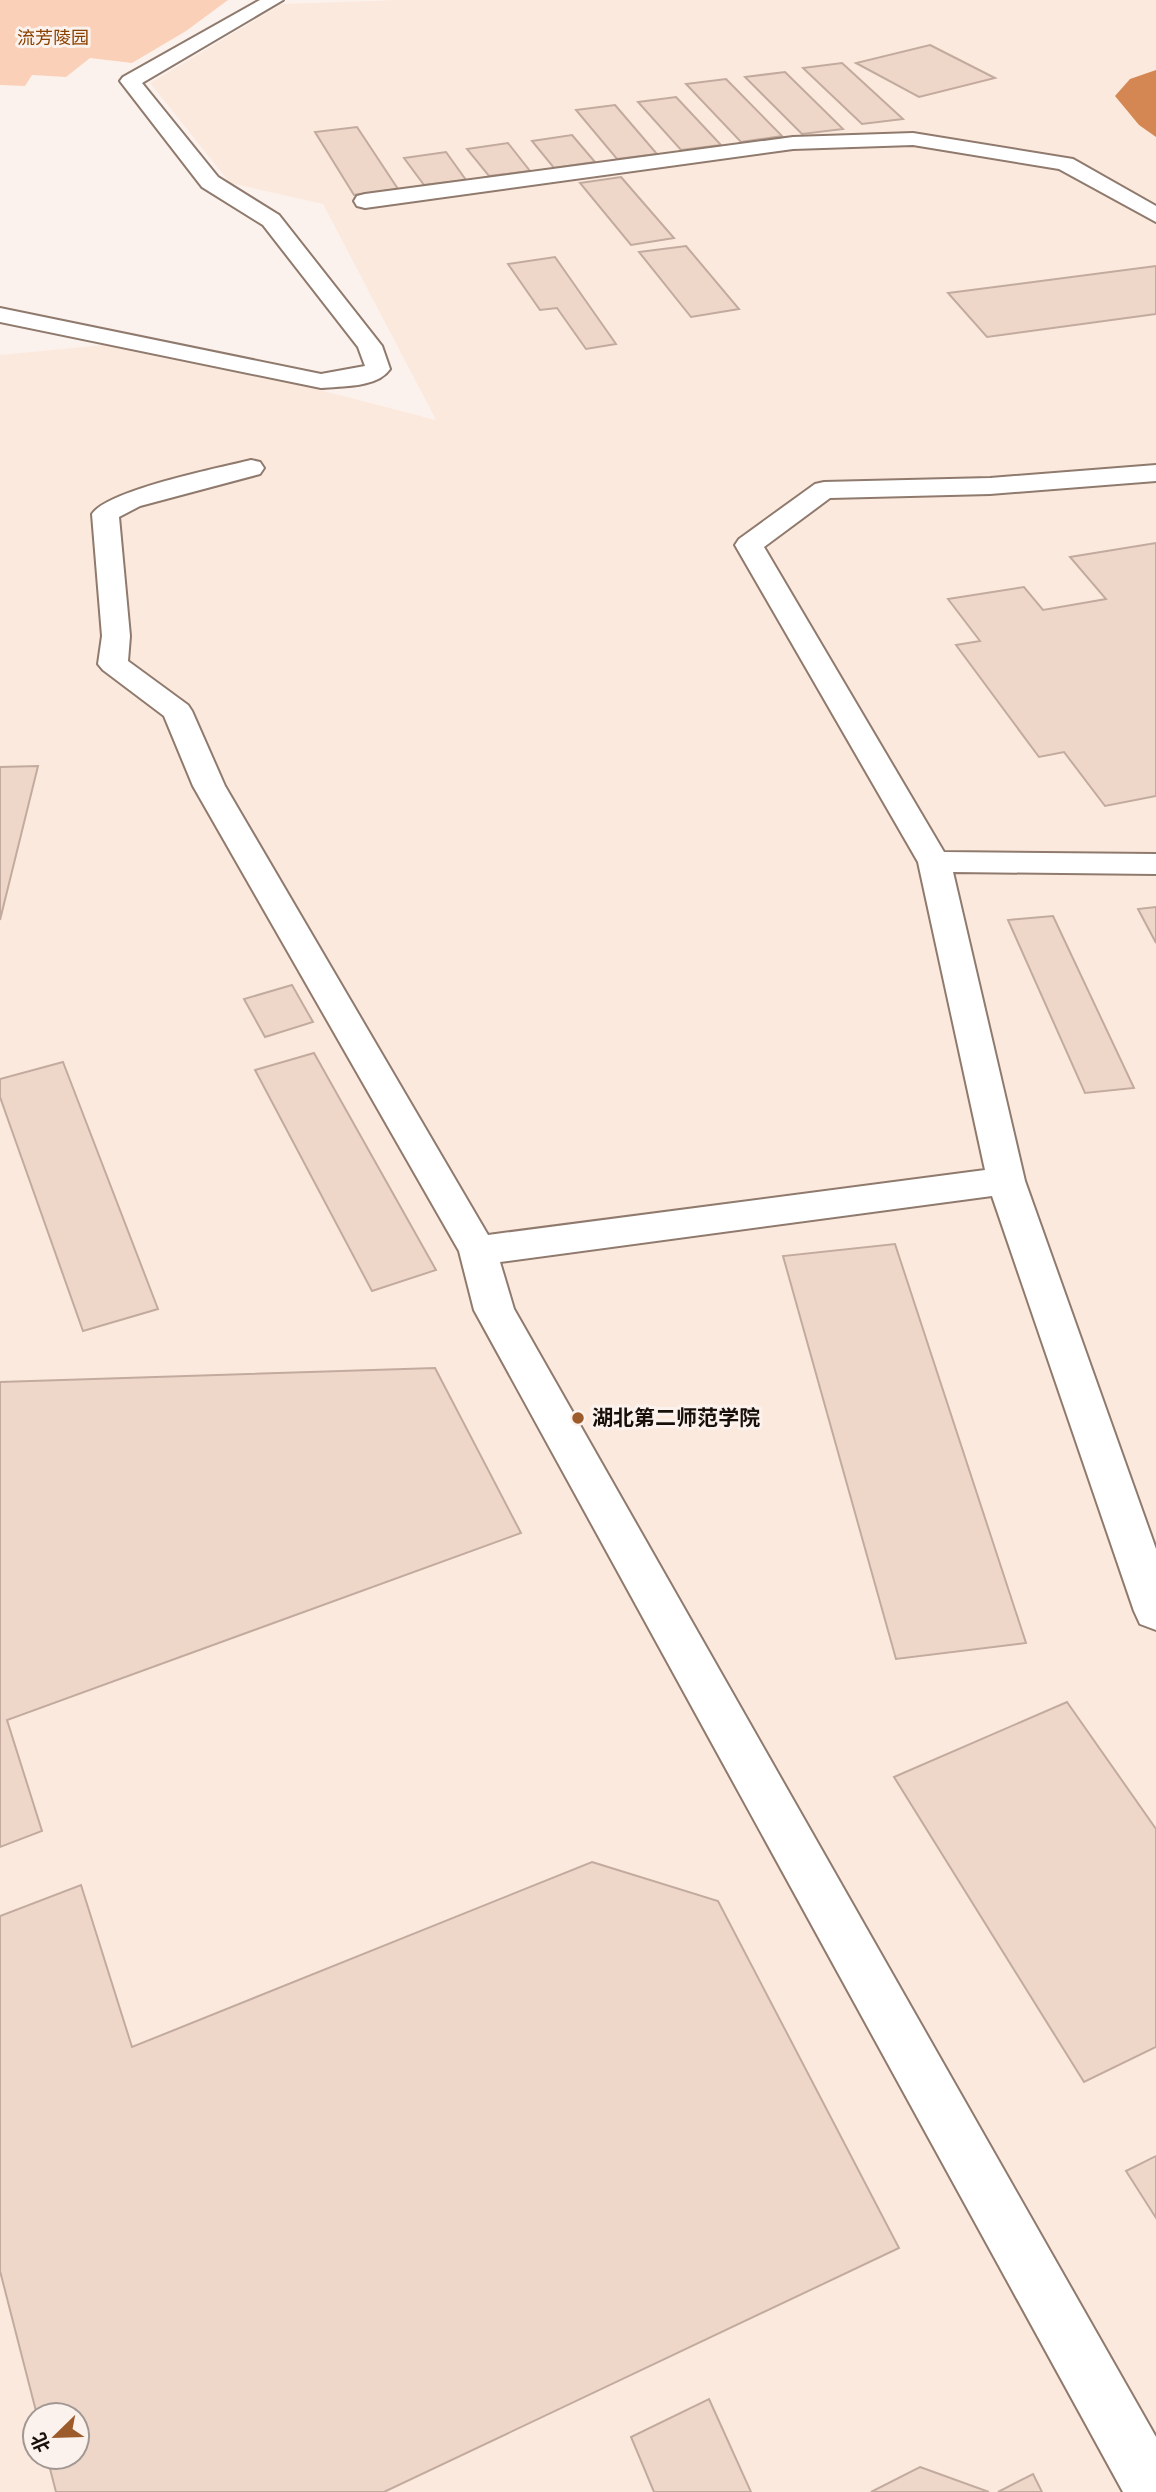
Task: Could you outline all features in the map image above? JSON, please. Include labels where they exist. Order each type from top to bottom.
[{"type":"street","points":[[0,315],[321,381],[362,376],[378,369],[370,346],[271,220],[210,182],[130,81],[274,0]]},
{"type":"street","points":[[365,201],[793,143],[913,139],[1065,164],[1156,215]]},
{"type":"street","points":[[251,468],[131,500],[105,514],[116,636],[113,664],[177,711],[209,786],[478,1251],[494,1310],[1155,2492]]},
{"type":"street","points":[[1156,473],[990,486],[824,491],[749,545],[934,862],[1006,1181],[1156,1611]]},
{"type":"street","points":[[934,862],[1156,863]]},
{"type":"street","points":[[478,1251],[1006,1181]]},
{"type":"shaded area","name":"湖北第二师范学院","points":[[398,0],[1156,0],[1156,2492],[0,2492],[0,355],[134,342],[436,420],[323,204],[230,183],[150,83],[282,4]]},
{"type":"shaded area","points":[[1156,70],[1156,137],[1139,125],[1115,96],[1130,79]]},
{"type":"green space","name":"流芳陵园","points":[[0,0],[228,0],[186,31],[132,63],[90,58],[66,77],[32,75],[25,86],[0,85]]},
{"type":"building","points":[[930,45],[995,78],[919,97],[856,63]]},
{"type":"building","points":[[842,63],[903,119],[862,124],[803,68]]},
{"type":"building","points":[[785,72],[843,129],[802,134],[745,77]]},
{"type":"building","points":[[726,79],[782,136],[741,142],[686,84]]},
{"type":"building","points":[[676,97],[721,145],[681,150],[638,102]]},
{"type":"building","points":[[615,105],[657,154],[617,159],[576,110]]},
{"type":"building","points":[[357,127],[398,189],[354,195],[315,132]]},
{"type":"building","points":[[572,135],[595,162],[554,168],[532,141]]},
{"type":"building","points":[[508,143],[530,171],[489,176],[467,149]]},
{"type":"building","points":[[446,152],[466,180],[424,185],[404,158]]},
{"type":"building","points":[[621,177],[674,238],[631,245],[580,183]]},
{"type":"building","points":[[686,246],[739,309],[691,317],[639,252]]},
{"type":"building","points":[[555,257],[616,344],[586,349],[557,308],[540,310],[508,264]]},
{"type":"building","points":[[1156,266],[1156,314],[987,337],[948,293]]},
{"type":"building","points":[[1156,543],[1156,796],[1105,806],[1064,752],[1039,757],[956,645],[980,641],[948,599],[1024,587],[1043,610],[1106,599],[1070,557]]},
{"type":"building","points":[[38,766],[0,920],[0,767]]},
{"type":"building","points":[[1156,907],[1156,943],[1138,909]]},
{"type":"building","points":[[1053,916],[1134,1088],[1085,1093],[1008,920]]},
{"type":"building","points":[[292,985],[313,1022],[265,1037],[244,999]]},
{"type":"building","points":[[314,1053],[436,1270],[372,1291],[255,1070]]},
{"type":"building","points":[[63,1062],[158,1309],[83,1331],[0,1097],[0,1079]]},
{"type":"building","points":[[895,1244],[1026,1643],[896,1659],[783,1256]]},
{"type":"building","points":[[435,1368],[521,1533],[7,1720],[42,1831],[0,1847],[0,1382]]},
{"type":"building","points":[[1067,1702],[1156,1829],[1156,2047],[1084,2082],[894,1777]]},
{"type":"building","points":[[592,1862],[718,1901],[899,2248],[384,2492],[56,2492],[51,2471],[91,2471],[91,2401],[33,2401],[0,2271],[0,1916],[81,1885],[132,2047]]},
{"type":"building","points":[[1156,2156],[1156,2218],[1126,2171]]},
{"type":"building","points":[[709,2399],[751,2492],[654,2492],[631,2437]]},
{"type":"building","points":[[920,2467],[989,2492],[871,2492]]},
{"type":"building","points":[[1033,2474],[1042,2492],[998,2492]]},
{"type":"place","name":"湖北第二师范学院","points":[[578,1418]]}]
